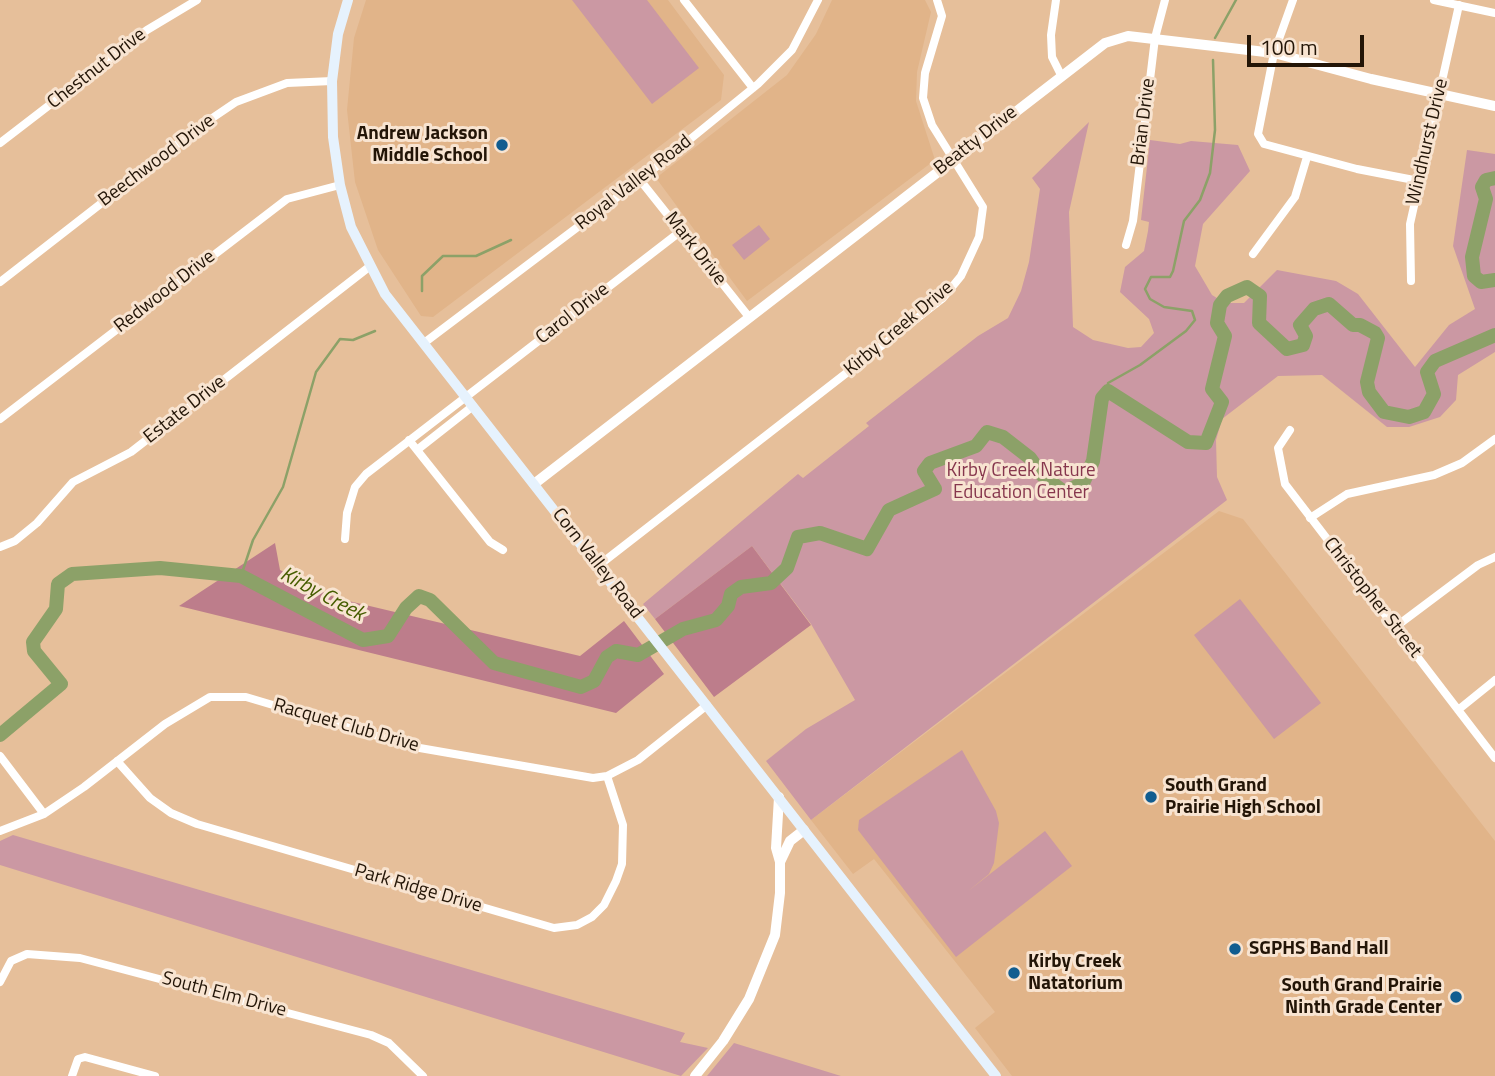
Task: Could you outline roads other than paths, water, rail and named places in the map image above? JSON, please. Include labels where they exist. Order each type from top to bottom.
[{"type":"main road","name":"Corn Valley Road","points":[[348,0],[338,34],[332,81],[333,137],[340,185],[351,227],[385,294],[996,1076]]},
{"type":"street","name":"Chestnut Drive","points":[[0,143],[146,30],[197,0]]},
{"type":"street","points":[[684,0],[753,88]]},
{"type":"street","name":"Royal Valley Road","points":[[424,343],[640,180],[753,88],[792,50],[818,0]]},
{"type":"street","name":"Kirby Creek Drive","points":[[598,566],[948,292],[972,257],[982,222],[983,207],[978,194],[951,160],[932,125],[923,98],[925,73],[942,16],[937,0]]},
{"type":"street","points":[[1056,0],[1051,35],[1052,57],[1060,75]]},
{"type":"street","name":"Brian Drive","points":[[1126,245],[1133,221],[1155,38],[1165,0]]},
{"type":"street","points":[[1293,0],[1274,53],[1258,134],[1264,144],[1307,157],[1419,181]]},
{"type":"street","points":[[1434,0],[1495,13]]},
{"type":"street","name":"Windhurst Drive","points":[[1411,281],[1410,224],[1459,5]]},
{"type":"street","name":"Beatty Drive","points":[[534,484],[1060,75],[1105,43],[1128,36],[1274,53],[1495,106]]},
{"type":"street","name":"Beechwood Drive","points":[[0,282],[202,125],[236,102],[287,83],[332,81]]},
{"type":"street","points":[[1253,254],[1296,197],[1307,157]]},
{"type":"street","name":"Mark Drive","points":[[640,180],[748,317]]},
{"type":"street","name":"Redwood Drive","points":[[0,419],[287,199],[340,185]]},
{"type":"street","name":"Carol Drive","points":[[345,539],[347,513],[355,487],[409,440],[681,231]]},
{"type":"street","name":"Estate Drive","points":[[0,547],[15,541],[37,523],[73,482],[131,452],[369,267]]},
{"type":"street","points":[[417,450],[473,407]]},
{"type":"street","name":"Christopher Street","points":[[1290,430],[1278,448],[1285,484],[1495,758]]},
{"type":"street","points":[[1310,518],[1347,494],[1434,475],[1462,463],[1495,439]]},
{"type":"street","points":[[409,440],[490,542],[503,550]]},
{"type":"street","points":[[1394,628],[1478,565],[1495,557]]},
{"type":"street","points":[[1458,710],[1495,680]]},
{"type":"street","name":"Racquet Club Drive","points":[[0,831],[44,814],[199,702],[223,696],[246,697],[414,747],[568,776],[607,776],[638,760],[707,705]]},
{"type":"street","points":[[2,759],[44,814]]},
{"type":"street","name":"Park Ridge Drive","points":[[117,761],[150,798],[171,813],[197,824],[554,928],[577,925],[592,917],[604,905],[616,881],[621,864],[623,825],[607,776]]},
{"type":"street","points":[[695,1076],[723,1041],[749,999],[766,963],[777,922],[780,862],[776,848],[779,797]]},
{"type":"street","points":[[780,862],[790,841],[804,830]]},
{"type":"street","name":"South Elm Drive","points":[[0,982],[11,961],[27,954],[80,958],[330,1023],[389,1043],[423,1076]]},
{"type":"street","points":[[72,1076],[78,1059],[85,1057],[155,1076]]},
{"type":"waterway","points":[[1215,38],[1236,0]]},
{"type":"waterway","points":[[1108,391],[1108,383],[1140,365],[1186,331],[1195,320],[1192,311],[1164,307],[1150,299],[1145,289],[1151,277],[1170,277],[1184,221],[1200,200],[1210,173],[1215,130],[1213,60]]},
{"type":"waterway","name":"Kirby Creek","points":[[1495,178],[1486,180],[1482,187],[1486,199],[1472,257],[1474,276],[1481,282],[1495,280]]},
{"type":"waterway","points":[[422,291],[422,276],[443,256],[476,256],[511,240]]},
{"type":"waterway","name":"Kirby Creek","points":[[0,735],[61,684],[34,651],[33,642],[56,609],[58,584],[72,574],[160,568],[241,576],[363,640],[388,636],[406,608],[419,596],[430,600],[494,663],[581,687],[594,681],[607,657],[616,651],[638,655],[683,629],[716,620],[728,606],[731,594],[741,587],[771,583],[787,568],[798,537],[820,533],[867,549],[889,510],[935,489],[924,471],[930,463],[976,446],[987,432],[1003,437],[1030,458],[1042,475],[1064,492],[1083,483],[1093,461],[1102,398],[1108,391],[1188,442],[1206,443],[1222,402],[1212,389],[1225,336],[1217,323],[1220,305],[1227,296],[1247,287],[1260,296],[1259,323],[1287,349],[1303,345],[1306,336],[1300,325],[1314,309],[1329,304],[1353,325],[1360,325],[1375,333],[1378,338],[1367,382],[1369,392],[1384,412],[1409,417],[1424,412],[1434,394],[1427,372],[1435,361],[1495,335]]},
{"type":"waterway","points":[[241,576],[253,540],[283,487],[316,372],[340,339],[353,340],[375,331]]},
{"type":"place","name":"Andrew Jackson Middle School","points":[[502,145]]},
{"type":"place","name":"South Grand Prairie High School","points":[[1151,797]]},
{"type":"place","name":"SGPHS Band Hall","points":[[1235,949]]},
{"type":"place","name":"Kirby Creek Natatorium","points":[[1014,973]]},
{"type":"place","name":"South Grand Prairie Ninth Grade Center","points":[[1456,997]]},
{"type":"park label","name":"Kirby Creek Nature Education Center","points":[[1021,482]]}]
